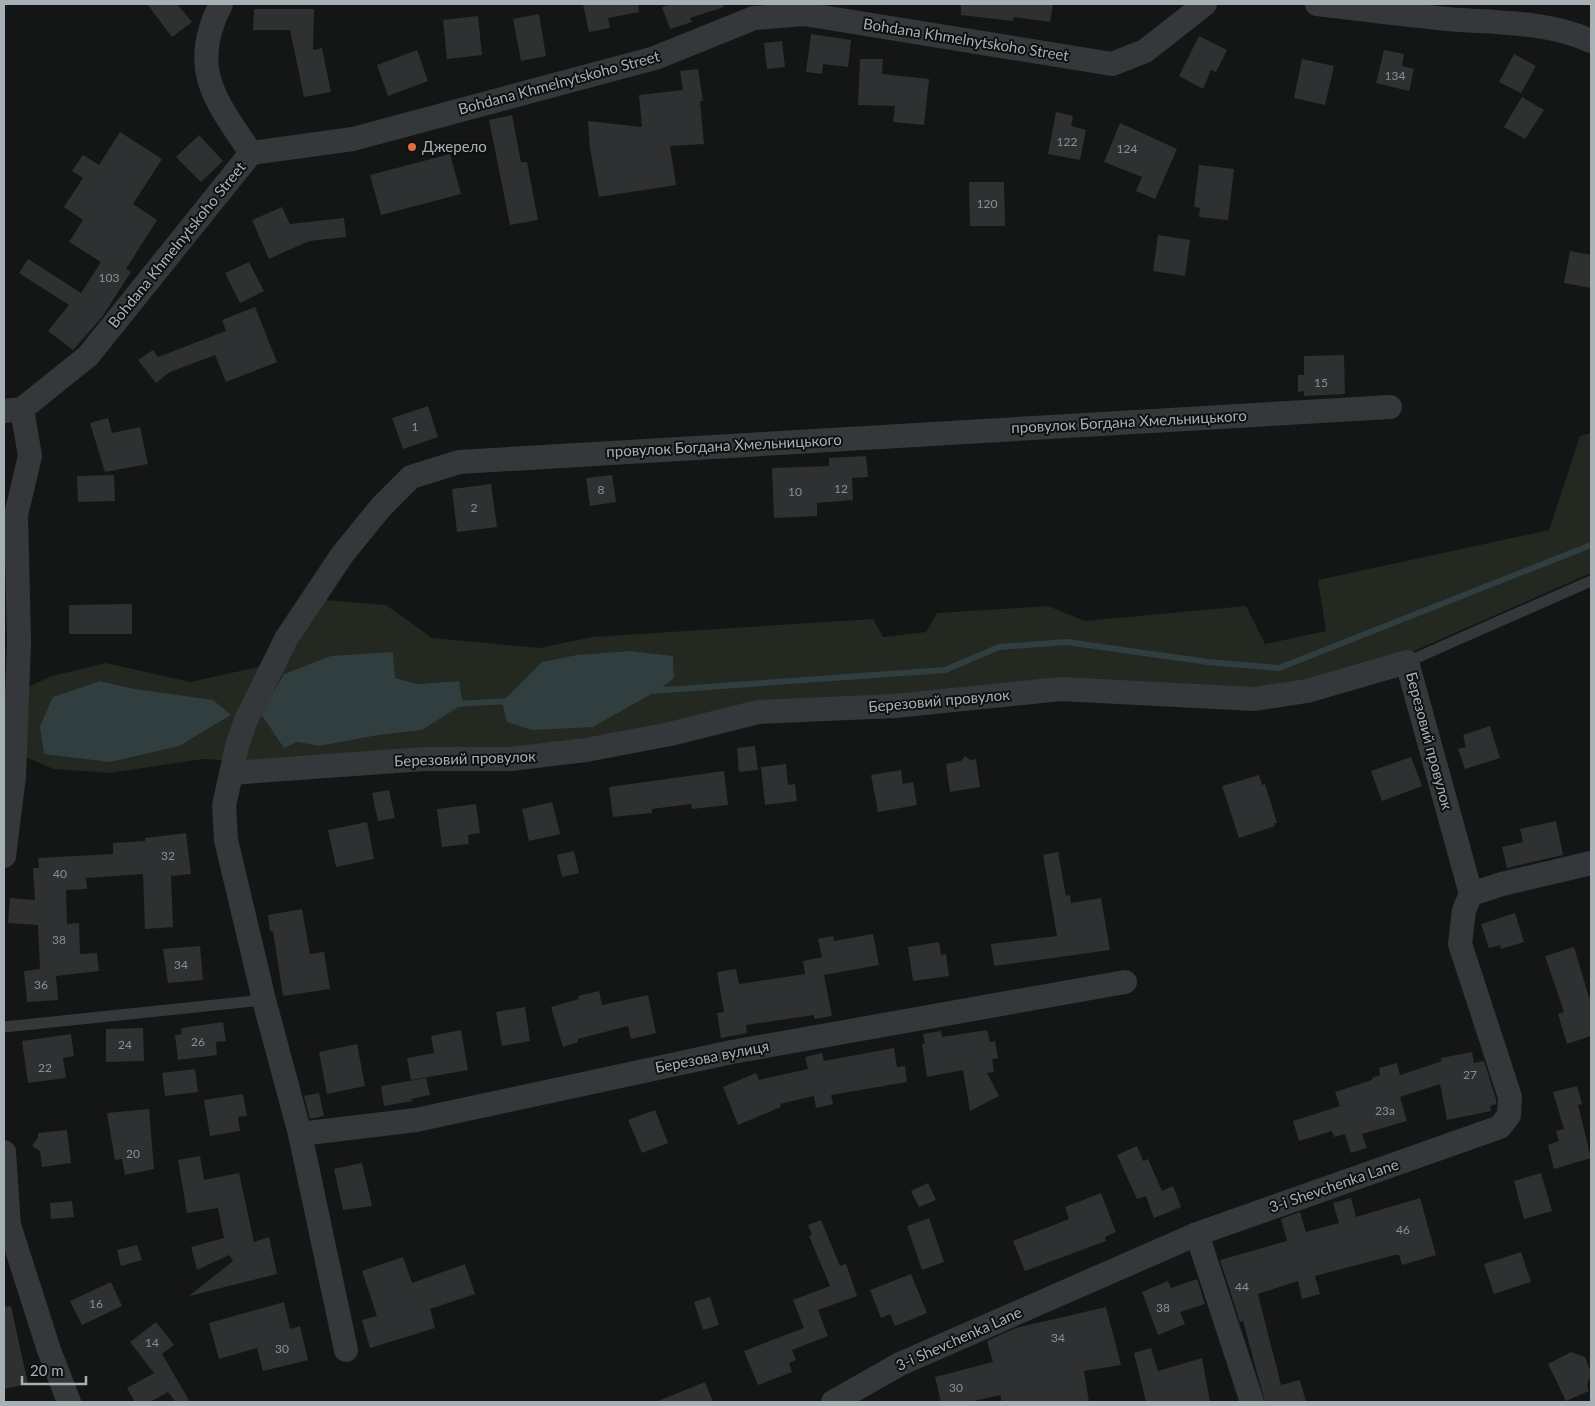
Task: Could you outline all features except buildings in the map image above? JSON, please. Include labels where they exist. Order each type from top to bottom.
[{"type":"street","points":[[221,4],[209,37],[206,61],[209,83],[217,103],[251,152]]},
{"type":"street","name":"Bohdana Khmelnytskoho Street","points":[[13,410],[88,356],[251,152],[362,137],[655,58],[754,18],[804,14],[1112,64],[1145,51],[1205,4]]},
{"type":"street","points":[[1317,4],[1444,19],[1540,27],[1575,34],[1591,41]]},
{"type":"street","name":"провулок Богдана Хмельницького","points":[[346,1350],[300,1134],[264,1000],[226,840],[224,806],[246,720],[286,639],[342,555],[381,507],[411,477],[459,462],[477,460],[1390,407]]},
{"type":"street","points":[[4,856],[14,777],[19,642],[16,515],[30,456],[13,410]]},
{"type":"street","name":"Березовий провулок","points":[[231,773],[424,760],[511,760],[596,748],[670,734],[758,712],[895,706],[1061,689],[1254,699],[1307,691],[1407,662],[1471,894]]},
{"type":"street","points":[[1471,894],[1502,884],[1591,863]]},
{"type":"street","name":"3-i Shevchenka Lane","points":[[833,1402],[900,1364],[1197,1234],[1500,1127],[1509,1115],[1510,1097],[1460,944],[1464,910],[1471,894]]},
{"type":"street","name":"Березова вулиця","points":[[300,1134],[416,1120],[732,1052],[1125,982]]},
{"type":"street","points":[[4,1152],[6,1224],[49,1350],[69,1402]]},
{"type":"street","points":[[1197,1234],[1252,1402]]},
{"type":"lane","points":[[1407,662],[1591,581]]},
{"type":"lane","points":[[4,1027],[264,1000]]},
{"type":"shaded area","points":[[1591,433],[1591,573],[1405,655],[1254,694],[1061,683],[586,744],[301,765],[203,759],[110,773],[54,769],[4,748],[4,698],[52,676],[106,663],[190,682],[286,661],[326,600],[386,605],[432,638],[540,648],[592,637],[873,619],[883,637],[926,632],[937,613],[1048,606],[1085,621],[1246,606],[1265,644],[1326,631],[1318,580],[1549,530],[1580,436]],"holes":[[[393,652],[395,678],[418,684],[458,681],[422,730],[379,735],[319,746],[297,742]],[[673,656],[674,678],[659,690],[593,727]],[[100,681],[135,689],[44,754]]]},
{"type":"shaded area","points":[[630,651],[673,656],[674,678],[659,690],[593,727],[532,730],[507,722],[502,702],[542,662],[577,655]]},
{"type":"shaded area","points":[[393,652],[395,678],[418,684],[459,681],[463,704],[422,730],[379,735],[319,746],[297,742],[284,748],[261,714],[284,674],[331,656]]},
{"type":"shaded area","points":[[100,681],[135,689],[213,700],[231,715],[179,746],[110,762],[44,754],[40,726],[53,697]]},
{"type":"waterway","points":[[651,691],[945,670],[999,647],[1067,642],[1208,662],[1279,668],[1591,545]]},
{"type":"waterway","points":[[456,704],[509,701]]},
{"type":"place","name":"Джерело","points":[[412,147]]}]
